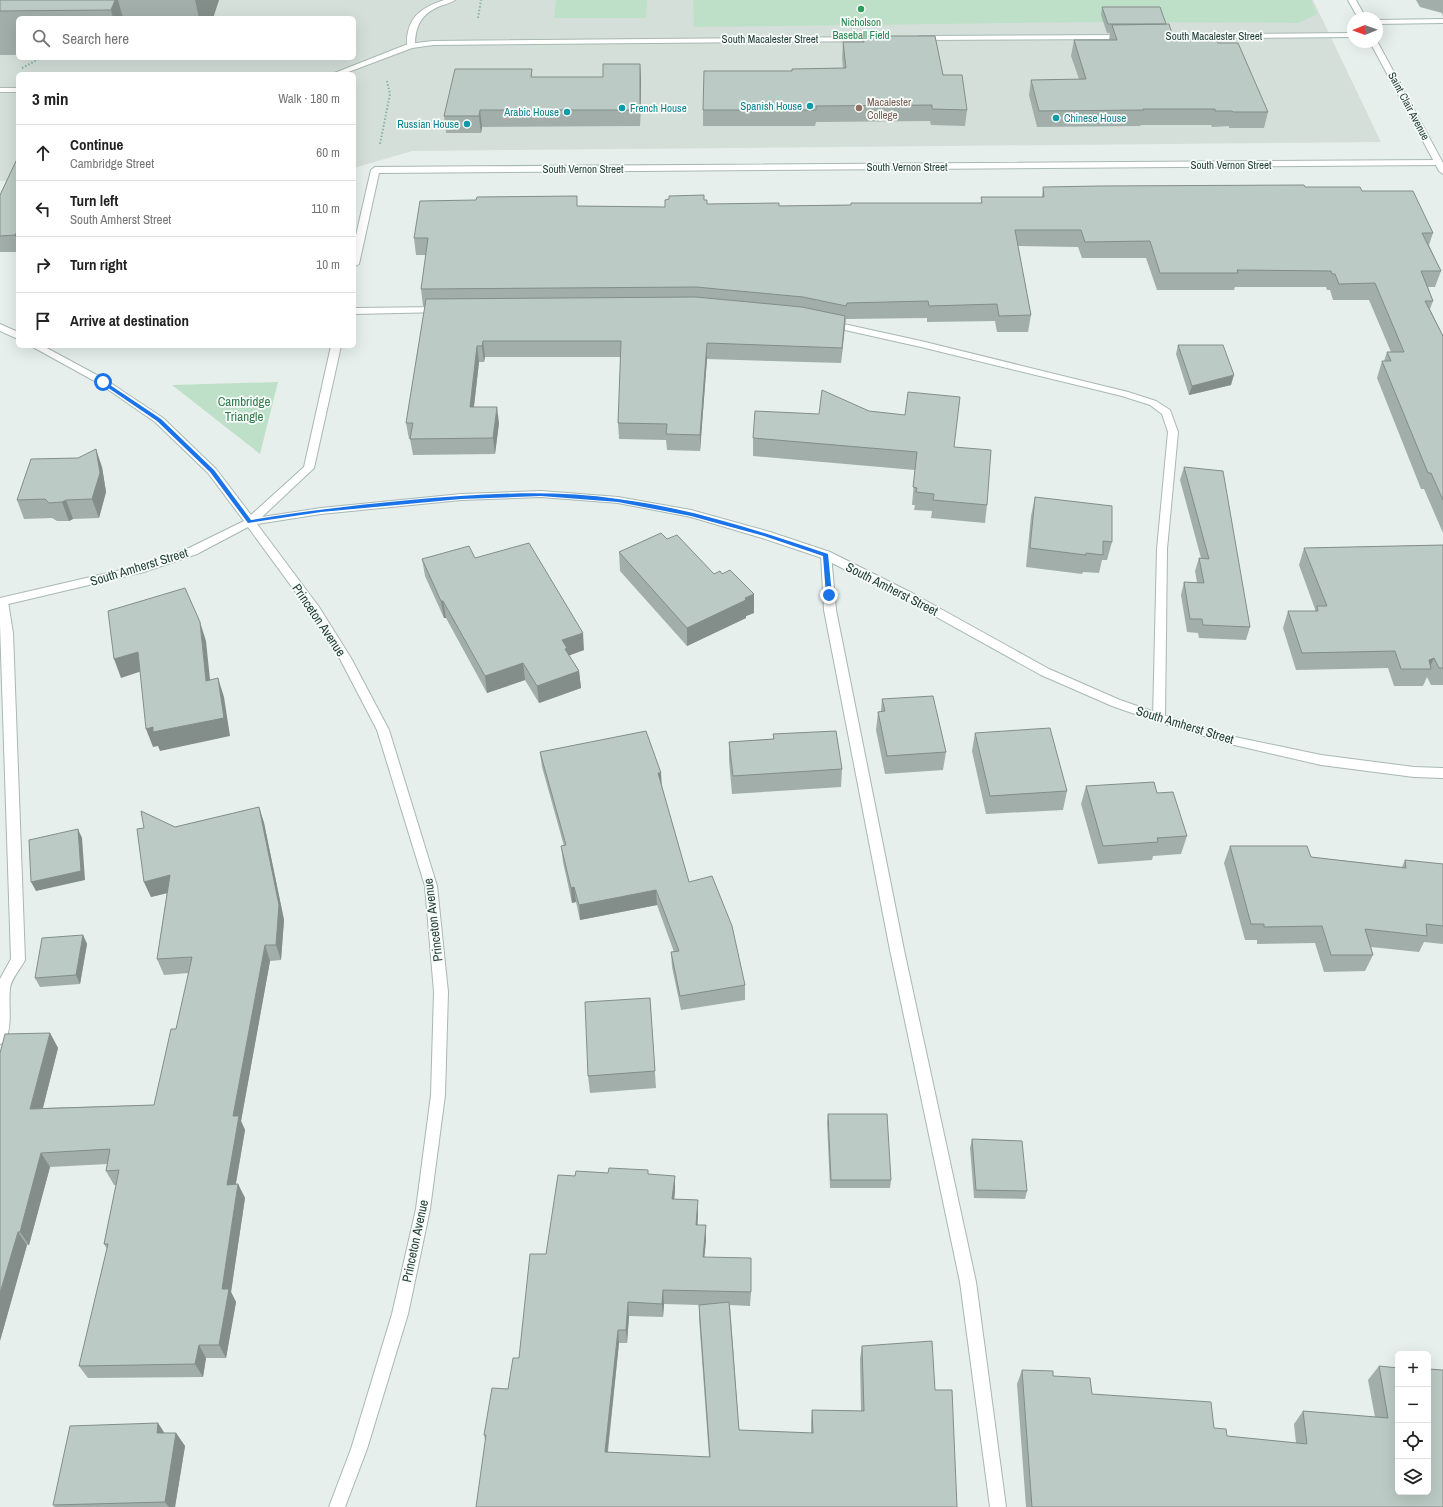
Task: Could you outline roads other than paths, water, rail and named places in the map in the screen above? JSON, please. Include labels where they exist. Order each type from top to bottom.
[{"type":"street","points":[[411,46],[410,32],[412,24],[428,9],[451,0]]},
{"type":"street","points":[[1352,0],[1359,12]]},
{"type":"street","points":[[1383,22],[1443,20]]},
{"type":"street","name":"South Macalester Street","points":[[1151,37],[1347,36]]},
{"type":"street","points":[[912,38],[1135,37]]},
{"type":"street","name":"South Macalester Street","points":[[343,72],[411,46],[433,43],[496,41],[888,39]]},
{"type":"street","name":"Saint Clair Avenue","points":[[1377,48],[1441,167]]},
{"type":"street","points":[[0,90],[16,90]]},
{"type":"street","name":"South Vernon Street","points":[[356,255],[375,170],[1441,167]]},
{"type":"street","points":[[356,311],[450,310]]},
{"type":"street","points":[[817,321],[921,344],[1125,394],[1153,403],[1166,412],[1173,432],[1162,549],[1159,718]]},
{"type":"street","points":[[0,327],[16,335]]},
{"type":"street","name":"Princeton Avenue","points":[[40,348],[103,382],[159,420],[212,471],[315,610],[345,658],[383,730],[431,886],[441,992],[438,1095],[423,1209],[400,1314],[360,1449],[337,1507]]},
{"type":"street","points":[[250,522],[309,468],[336,348]]},
{"type":"street","name":"South Amherst Street","points":[[1,602],[140,569],[192,551],[250,522],[321,510],[461,497],[541,494],[618,500],[691,514],[766,535],[826,555],[908,596],[1045,672],[1116,703],[1159,718],[1230,740],[1321,760],[1414,772],[1443,773]]},
{"type":"street","points":[[826,555],[830,610],[895,942],[968,1282],[998,1507]]},
{"type":"street","points":[[0,1038],[4,1020],[1,987],[18,960],[7,632],[1,602]]},
{"type":"place","name":"Nicholson Baseball Field","points":[[861,9]]},
{"type":"place","name":"Spanish House","points":[[810,106]]},
{"type":"place","name":"French House","points":[[622,108]]},
{"type":"place","name":"Macalester College","points":[[859,108]]},
{"type":"place","name":"Arabic House","points":[[567,112]]},
{"type":"place","name":"Chinese House","points":[[1056,118]]},
{"type":"place","name":"Russian House","points":[[467,124]]},
{"type":"park label","name":"Cambridge Triangle","points":[[244,408]]}]
